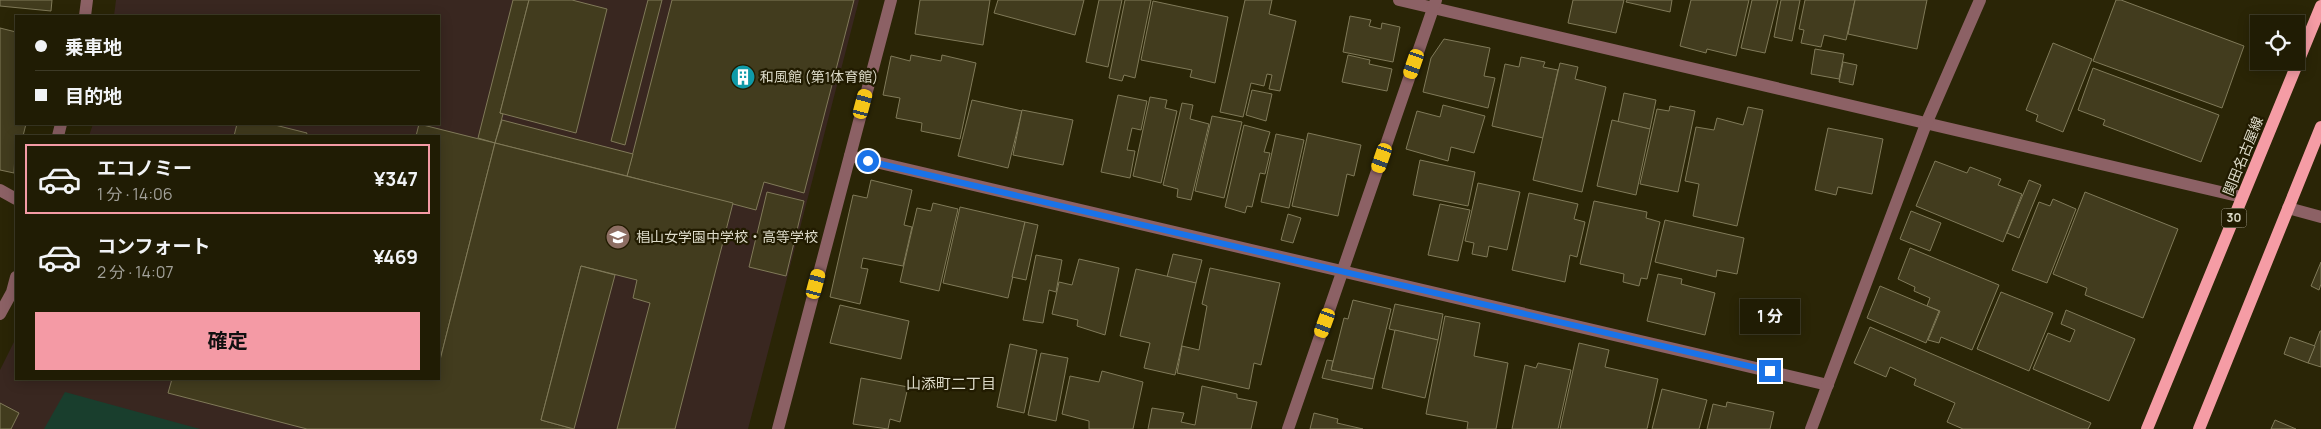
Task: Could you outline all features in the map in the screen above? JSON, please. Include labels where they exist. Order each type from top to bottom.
[{"type":"main road","name":"関田名古屋線","points":[[2147,429],[2321,6]]},
{"type":"main road","points":[[2199,429],[2321,127]]},
{"type":"street","points":[[85,15],[87,0]]},
{"type":"street","points":[[778,429],[891,0]]},
{"type":"street","points":[[1399,0],[1434,4],[1926,124],[2242,198]]},
{"type":"street","points":[[1811,429],[1926,124],[1980,0]]},
{"type":"street","points":[[1288,429],[1434,4]]},
{"type":"street","points":[[850,156],[1828,385]]},
{"type":"street","points":[[0,190],[15,198]]},
{"type":"street","points":[[2288,208],[2321,217]]},
{"type":"street","points":[[0,314],[12,292],[15,281]]},
{"type":"shaded area","name":"椙山女学園中学校・高等学校","points":[[116,0],[859,0],[748,429],[0,429],[0,370],[15,340],[15,380],[440,380],[440,135],[89,135],[93,125],[440,125],[440,15],[114,15]]},
{"type":"green space","points":[[65,392],[200,429],[44,429]]},
{"type":"building","points":[[0,0],[52,0],[51,11],[0,6]]},
{"type":"building","points":[[513,0],[529,0],[500,113],[503,114],[495,143],[478,138]]},
{"type":"building","points":[[529,0],[572,0],[607,9],[576,133],[500,113]]},
{"type":"building","points":[[648,0],[662,0],[625,145],[611,141]]},
{"type":"building","name":"和風館 (第1体育館)","points":[[672,0],[854,0],[804,193],[764,182],[756,210],[627,176]]},
{"type":"building","points":[[920,0],[990,0],[983,45],[915,34]]},
{"type":"building","points":[[998,0],[1084,0],[1075,35],[994,13]]},
{"type":"building","points":[[1099,0],[1122,0],[1108,67],[1086,62]]},
{"type":"building","points":[[1125,0],[1151,0],[1135,78],[1124,75],[1122,81],[1109,78]]},
{"type":"building","points":[[1245,0],[1272,0],[1269,14],[1296,21],[1280,91],[1269,89],[1272,75],[1267,74],[1264,86],[1251,83],[1243,117],[1220,112]]},
{"type":"building","points":[[1573,0],[1624,0],[1616,33],[1568,23]]},
{"type":"building","points":[[1627,0],[1672,0],[1670,12],[1626,2]]},
{"type":"building","points":[[1691,0],[1749,0],[1736,56],[1707,49],[1706,53],[1680,46]]},
{"type":"building","points":[[1752,0],[1778,0],[1765,53],[1741,48]]},
{"type":"building","points":[[1781,0],[1800,0],[1792,41],[1774,37]]},
{"type":"building","points":[[1805,0],[1855,0],[1846,40],[1824,35],[1821,47],[1801,43],[1804,30],[1799,29]]},
{"type":"building","points":[[1855,0],[1927,0],[1917,49],[1848,34]]},
{"type":"building","points":[[2116,0],[2121,0],[2244,46],[2222,108],[2093,61]]},
{"type":"building","points":[[1153,1],[1228,17],[1215,83],[1190,77],[1192,70],[1141,60]]},
{"type":"building","points":[[1350,16],[1371,20],[1369,26],[1381,29],[1382,23],[1400,27],[1393,62],[1343,52]]},
{"type":"building","points":[[0,28],[15,32],[15,125],[26,125],[23,135],[15,135],[14,173],[0,170]]},
{"type":"building","points":[[1444,39],[1490,48],[1484,76],[1495,78],[1488,108],[1423,92],[1431,58]]},
{"type":"building","points":[[2053,43],[2092,59],[2063,132],[2036,121],[2038,115],[2026,110]]},
{"type":"building","points":[[1815,49],[1844,54],[1839,79],[1811,74]]},
{"type":"building","points":[[911,55],[941,61],[942,55],[976,63],[960,139],[921,131],[922,123],[896,118],[900,98],[883,95],[891,56],[910,61]]},
{"type":"building","points":[[1348,55],[1370,60],[1369,64],[1392,69],[1387,91],[1342,82]]},
{"type":"building","points":[[1521,57],[1545,62],[1543,67],[1558,70],[1543,138],[1492,126],[1505,64],[1519,67]]},
{"type":"building","points":[[1843,62],[1857,65],[1853,85],[1839,82]]},
{"type":"building","points":[[1560,63],[1578,67],[1575,79],[1606,87],[1582,192],[1533,180]]},
{"type":"building","points":[[2093,68],[2219,115],[2201,162],[2103,125],[2105,120],[2078,110]]},
{"type":"building","points":[[1252,90],[1272,94],[1266,121],[1246,115]]},
{"type":"building","points":[[1624,93],[1656,100],[1650,129],[1618,122]]},
{"type":"building","points":[[1118,95],[1147,101],[1141,130],[1132,128],[1127,150],[1135,151],[1130,178],[1101,172]]},
{"type":"building","points":[[1150,97],[1167,100],[1165,108],[1177,111],[1161,183],[1133,176]]},
{"type":"building","points":[[972,100],[1022,111],[1008,168],[958,156]]},
{"type":"building","points":[[1182,103],[1193,105],[1190,119],[1209,124],[1191,200],[1177,197],[1178,189],[1163,185]]},
{"type":"building","points":[[1443,105],[1485,116],[1474,153],[1451,147],[1448,161],[1406,149],[1417,111],[1440,117]]},
{"type":"building","points":[[1670,106],[1695,111],[1678,192],[1640,184],[1657,109],[1669,111]]},
{"type":"building","points":[[1748,107],[1763,110],[1737,226],[1693,216],[1699,184],[1685,181],[1696,127],[1714,130],[1717,118],[1743,125]]},
{"type":"building","points":[[1022,110],[1073,120],[1063,165],[1013,155]]},
{"type":"building","points":[[1212,116],[1242,122],[1224,198],[1195,191]]},
{"type":"building","points":[[502,120],[633,154],[627,176],[495,143]]},
{"type":"building","points":[[1612,120],[1650,129],[1636,195],[1597,186]]},
{"type":"building","points":[[237,125],[275,125],[307,133],[306,135],[234,135]]},
{"type":"building","points":[[419,125],[423,125],[495,143],[440,360],[440,135],[416,135]]},
{"type":"building","points":[[1244,125],[1270,132],[1264,152],[1270,153],[1265,174],[1260,173],[1252,207],[1247,206],[1245,213],[1225,207]]},
{"type":"building","points":[[1828,128],[1883,139],[1872,194],[1838,187],[1836,195],[1815,190]]},
{"type":"building","points":[[1308,133],[1361,145],[1354,176],[1347,174],[1338,216],[1292,206]]},
{"type":"building","points":[[1276,134],[1304,140],[1289,208],[1261,202]]},
{"type":"building","points":[[495,143],[733,203],[675,429],[617,429],[650,303],[633,298],[637,280],[581,266],[541,420],[574,429],[307,429],[168,393],[172,380],[440,380],[440,360]]},
{"type":"building","points":[[1420,160],[1475,172],[1468,206],[1413,195]]},
{"type":"building","points":[[1935,161],[1967,173],[1970,167],[2001,179],[1998,185],[2022,194],[2003,242],[1916,206]]},
{"type":"building","points":[[871,180],[912,190],[904,225],[912,227],[903,266],[863,258],[861,268],[868,269],[860,304],[830,297],[853,195],[867,198]]},
{"type":"building","points":[[2029,180],[2041,185],[2019,238],[2007,233]]},
{"type":"building","points":[[1478,183],[1520,192],[1507,250],[1489,246],[1487,257],[1472,254],[1474,243],[1465,241]]},
{"type":"building","points":[[767,192],[804,201],[786,276],[749,267]]},
{"type":"building","points":[[2085,192],[2178,229],[2143,318],[2085,295],[2087,288],[2053,274]]},
{"type":"building","points":[[1529,193],[1578,204],[1574,219],[1585,222],[1577,257],[1570,255],[1565,282],[1512,270]]},
{"type":"building","points":[[2053,199],[2076,209],[2047,283],[2012,270],[2039,202],[2050,206]]},
{"type":"building","points":[[1594,201],[1647,212],[1646,218],[1660,222],[1647,279],[1641,278],[1639,286],[1623,282],[1624,274],[1580,264]]},
{"type":"building","points":[[933,203],[958,209],[939,291],[900,282],[917,208],[931,211]]},
{"type":"building","points":[[1440,204],[1470,210],[1458,261],[1428,255]]},
{"type":"building","points":[[960,207],[1025,222],[1008,298],[943,283]]},
{"type":"building","points":[[1911,211],[1941,223],[1930,251],[1900,239]]},
{"type":"building","points":[[1288,214],[1301,218],[1293,243],[1281,240]]},
{"type":"building","points":[[1665,220],[1744,238],[1737,274],[1717,270],[1716,277],[1655,262]]},
{"type":"building","points":[[1025,222],[1038,225],[1026,280],[1012,277]]},
{"type":"building","points":[[1910,248],[1999,285],[1972,350],[1941,337],[1939,343],[1928,340],[1940,311],[1927,306],[1930,298],[1914,291],[1915,287],[1898,279]]},
{"type":"building","points":[[1173,254],[1202,260],[1196,283],[1167,277]]},
{"type":"building","points":[[1036,255],[1062,260],[1056,292],[1049,290],[1043,323],[1023,320]]},
{"type":"building","points":[[1079,259],[1119,268],[1105,335],[1077,326],[1078,320],[1052,314],[1059,282],[1072,285]]},
{"type":"building","points":[[2321,262],[2321,284],[2319,290],[2311,286]]},
{"type":"building","points":[[581,266],[615,275],[574,429],[541,420]]},
{"type":"building","points":[[1210,268],[1280,283],[1261,365],[1254,363],[1249,389],[1177,373],[1182,346],[1199,350],[1207,306],[1202,304]]},
{"type":"building","points":[[1136,269],[1196,283],[1175,375],[1144,368],[1150,343],[1120,336]]},
{"type":"building","points":[[1658,274],[1682,279],[1681,284],[1715,293],[1705,335],[1647,321]]},
{"type":"building","points":[[1880,286],[1939,311],[1926,343],[1867,318]]},
{"type":"building","points":[[2001,292],[2053,313],[2029,371],[1977,349]]},
{"type":"building","points":[[1353,300],[1391,309],[1374,379],[1331,370],[1344,318],[1348,319]]},
{"type":"building","points":[[1395,304],[1443,314],[1438,340],[1389,329]]},
{"type":"building","points":[[840,305],[909,321],[901,359],[830,343]]},
{"type":"building","points":[[2066,310],[2135,339],[2109,401],[2033,369],[2048,333],[2070,342],[2075,330],[2061,324]]},
{"type":"building","points":[[1445,316],[1480,323],[1474,356],[1508,363],[1496,429],[1467,429],[1468,422],[1426,414]]},
{"type":"building","points":[[1870,327],[2091,423],[2088,429],[1963,429],[1947,422],[1955,403],[1914,385],[1916,379],[1890,367],[1886,377],[1854,363]]},
{"type":"building","points":[[1395,330],[1438,340],[1425,398],[1382,388]]},
{"type":"building","points":[[2321,331],[2321,367],[2308,363]]},
{"type":"building","points":[[2290,337],[2315,346],[2308,363],[2284,354]]},
{"type":"building","points":[[1579,343],[1609,350],[1605,367],[1658,379],[1647,429],[1560,429]]},
{"type":"building","points":[[1010,344],[1037,350],[1024,413],[997,407]]},
{"type":"building","points":[[1041,353],[1068,358],[1056,421],[1028,415]]},
{"type":"building","points":[[1327,360],[1333,361],[1331,370],[1374,379],[1372,389],[1322,378]]},
{"type":"building","points":[[1538,363],[1571,370],[1558,429],[1512,429],[1525,365],[1536,368]]},
{"type":"building","points":[[1102,371],[1143,382],[1133,429],[1089,429],[1089,421],[1062,414],[1070,376],[1099,382]]},
{"type":"building","points":[[861,378],[908,387],[900,422],[890,419],[888,429],[853,424]]},
{"type":"building","points":[[1202,386],[1237,394],[1237,398],[1257,402],[1251,429],[1148,429],[1152,408],[1184,413],[1181,422],[1195,425]]},
{"type":"building","points":[[1662,389],[1707,400],[1699,429],[1652,429]]},
{"type":"building","points":[[1727,402],[1774,412],[1770,429],[1707,429],[1713,404],[1726,407]]},
{"type":"building","points":[[0,403],[19,413],[11,429],[0,429]]},
{"type":"building","points":[[1314,413],[1338,419],[1337,423],[1363,429],[1310,429]]},
{"type":"building","points":[[2275,420],[2296,429],[2271,429]]},
{"type":"place","name":"和風館 (第1体育館)","points":[[743,77]]},
{"type":"place","name":"椙山女学園中学校・高等学校","points":[[618,237]]},
{"type":"district","name":"山添町二丁目","points":[[951,384]]},
{"type":"route","points":[[868,161],[1770,371]]}]
